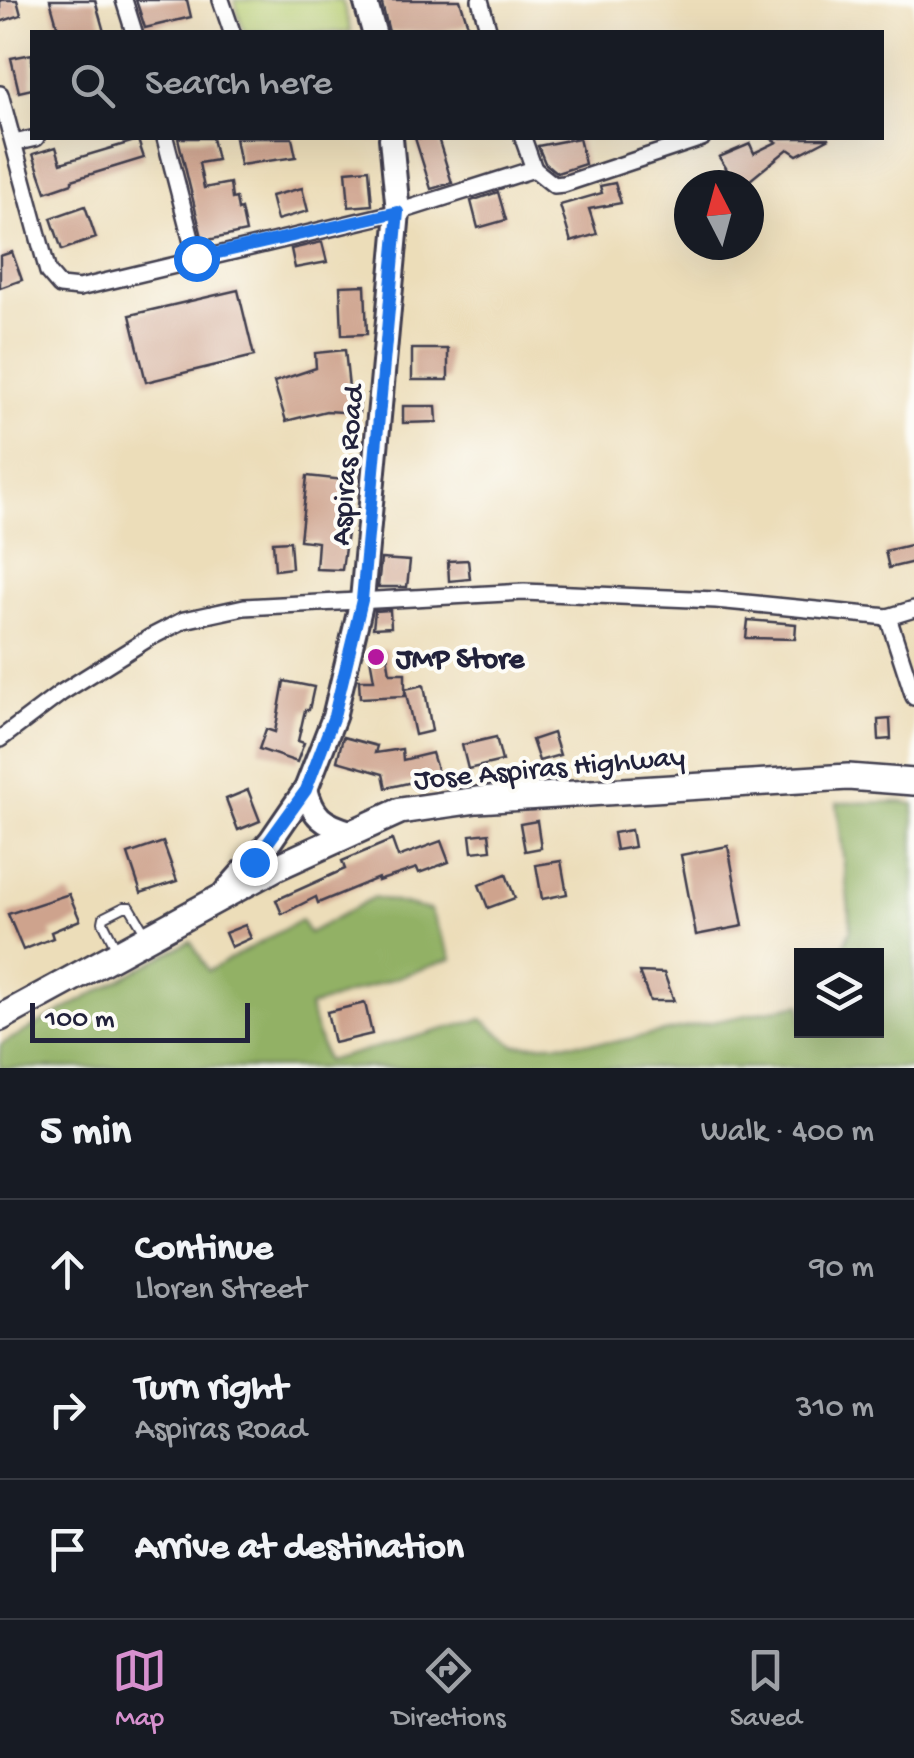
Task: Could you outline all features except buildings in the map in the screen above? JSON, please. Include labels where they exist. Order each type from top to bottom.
[{"type":"main road","points":[[365,0],[373,30]]},
{"type":"main road","name":"Aspiras Road","points":[[221,897],[262,852],[306,790],[334,716],[362,600],[398,212],[391,140]]},
{"type":"main road","name":"Jose Aspiras Highway","points":[[0,1018],[221,897],[400,811],[478,800],[848,778],[914,782]]},
{"type":"main road","points":[[306,790],[316,817],[350,832]]},
{"type":"street","points":[[124,0],[133,30]]},
{"type":"street","points":[[221,0],[231,30]]},
{"type":"street","points":[[480,0],[483,30]]},
{"type":"street","points":[[0,94],[48,272],[56,284],[79,288],[398,212],[534,169]]},
{"type":"street","points":[[14,143],[30,139]]},
{"type":"street","points":[[165,140],[196,258]]},
{"type":"street","points":[[525,140],[534,169],[554,184],[696,140]]},
{"type":"street","points":[[0,738],[61,693],[184,620],[244,606],[524,592],[716,600],[888,617],[914,609]]},
{"type":"street","points":[[888,617],[914,697]]},
{"type":"lane","points":[[119,954],[104,917],[130,907],[148,938]]},
{"type":"green space","points":[[234,0],[342,0],[350,30],[243,30]]},
{"type":"green space","points":[[837,803],[914,804],[914,1068],[0,1068],[0,1045],[191,941],[208,971],[301,920],[309,933],[374,897],[430,910],[452,959],[309,1007],[326,1061],[482,1019],[514,1045],[614,1042],[794,1005],[794,1038],[884,1038],[884,948],[843,948],[851,928]]},
{"type":"place","name":"JMP Store","points":[[376,657]]},
{"type":"route","points":[[196,258],[398,212],[362,600],[334,716],[306,790],[254,862]]}]
